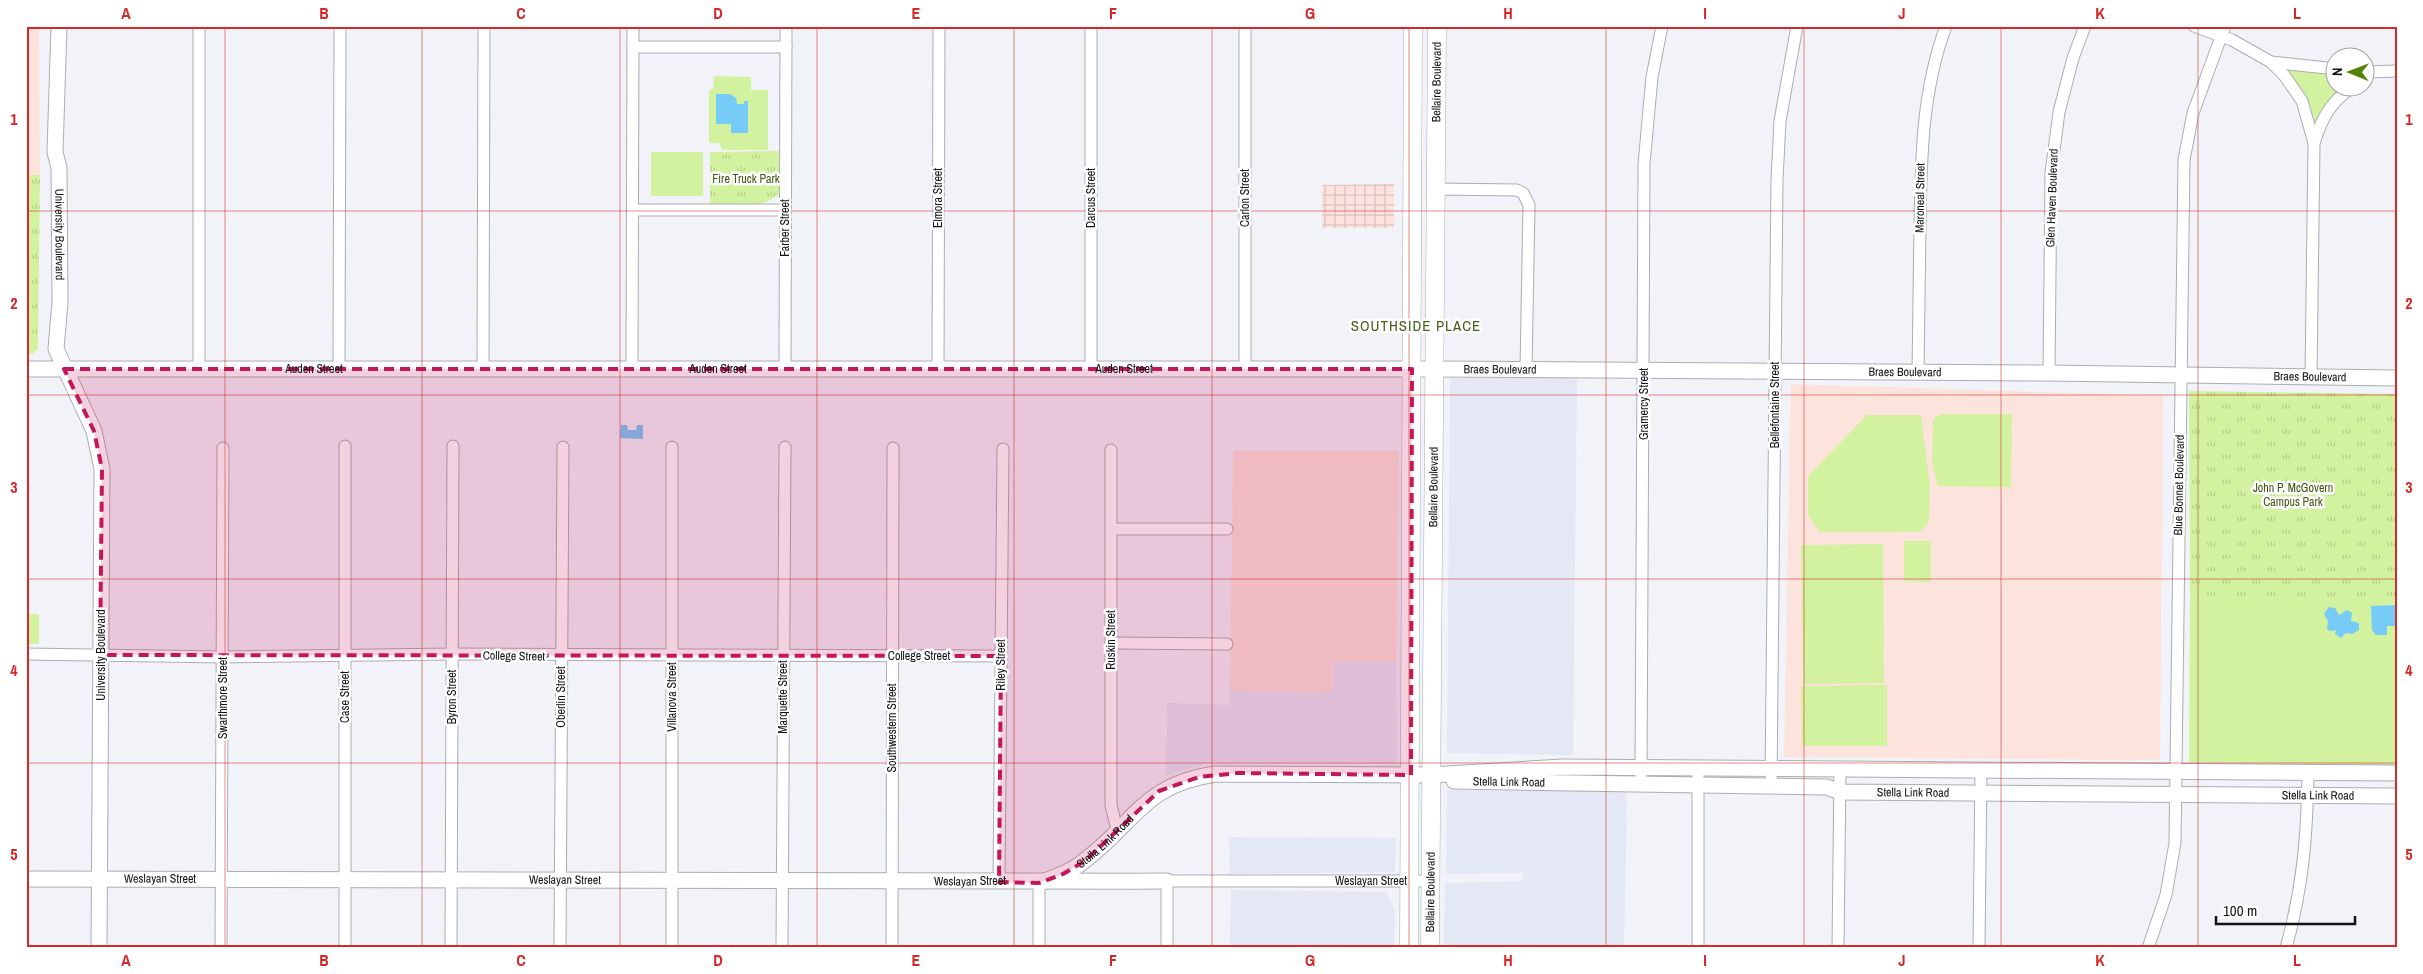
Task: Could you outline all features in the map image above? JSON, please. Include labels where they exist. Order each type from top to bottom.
[{"type":"main road","name":"University Boulevard","points":[[59,26],[56,152],[59,168],[60,302],[56,350],[94,431],[102,469],[99,948]]},
{"type":"main road","name":"Bellaire Boulevard","points":[[1409,948],[1413,26]]},
{"type":"main road","name":"Bellaire Boulevard","points":[[1430,948],[1437,26]]},
{"type":"main road","points":[[1413,151],[1436,151]]},
{"type":"main road","name":"Auden Street","points":[[26,369],[1412,369]]},
{"type":"main road","name":"Braes Boulevard","points":[[1412,369],[1645,372],[2049,373],[2397,378]]},
{"type":"main road","points":[[1411,526],[1433,525]]},
{"type":"main road","points":[[1411,671],[1432,672]]},
{"type":"main road","points":[[1563,784],[1564,767]]},
{"type":"main road","name":"Stella Link Road","points":[[1039,883],[1063,874],[1085,861],[1132,814],[1160,791],[1199,777],[1238,773],[1431,775],[1564,767],[2397,773]]},
{"type":"main road","points":[[2043,792],[2044,770]]},
{"type":"main road","points":[[2068,770],[2068,792]]},
{"type":"main road","points":[[2107,793],[2108,771]]},
{"type":"main road","name":"Stella Link Road","points":[[1431,775],[1452,781],[1827,787],[1840,792],[2068,792],[2397,796]]},
{"type":"main road","points":[[1085,861],[1093,875],[1102,882]]},
{"type":"main road","name":"Weslayan Street","points":[[26,879],[452,879],[672,882],[892,880],[1039,883],[1167,881]]},
{"type":"street","points":[[199,26],[199,369]]},
{"type":"street","points":[[339,369],[340,26]]},
{"type":"street","points":[[483,369],[484,26]]},
{"type":"street","points":[[632,369],[633,26]]},
{"type":"street","name":"Farber Street","points":[[785,369],[786,26]]},
{"type":"street","name":"Elmora Street","points":[[938,369],[939,26]]},
{"type":"street","name":"Darcus Street","points":[[1091,26],[1091,369]]},
{"type":"street","name":"Carlon Street","points":[[1245,26],[1245,369]]},
{"type":"street","name":"Gramercy Street","points":[[1641,784],[1645,372],[1644,164],[1652,77],[1662,26]]},
{"type":"street","name":"Bellefontaine Street","points":[[1771,786],[1777,180],[1780,121],[1797,26]]},
{"type":"street","name":"Maroneal Street","points":[[1918,373],[1921,143],[1926,99],[1946,26]]},
{"type":"street","name":"Glen Haven Boulevard","points":[[2049,373],[2051,173],[2058,112],[2084,26]]},
{"type":"street","points":[[2194,26],[2223,31],[2272,62],[2284,75],[2302,102],[2314,142],[2311,377]]},
{"type":"street","name":"Blue Bonnet Boulevard","points":[[2148,948],[2166,895],[2175,843],[2184,160],[2193,113],[2223,31]]},
{"type":"street","points":[[633,47],[786,47]]},
{"type":"street","points":[[2272,62],[2326,69]]},
{"type":"street","points":[[2376,73],[2397,71]]},
{"type":"street","points":[[2376,76],[2383,73]]},
{"type":"street","points":[[2314,142],[2323,117],[2338,98]]},
{"type":"street","points":[[1436,189],[1517,190],[1527,198],[1529,205],[1526,370]]},
{"type":"street","points":[[633,210],[785,210]]},
{"type":"street","name":"Case Street","points":[[345,446],[345,948]]},
{"type":"street","name":"Byron Street","points":[[451,948],[453,446]]},
{"type":"street","name":"Oberlin Street","points":[[560,948],[563,447]]},
{"type":"street","name":"Villanova Street","points":[[672,447],[672,948]]},
{"type":"street","name":"Marquette Street","points":[[782,948],[785,447]]},
{"type":"street","name":"Swarthmore Street","points":[[221,948],[223,448]]},
{"type":"street","name":"Southwestern Street","points":[[892,948],[893,448]]},
{"type":"street","name":"Riley Street","points":[[999,882],[1002,449]]},
{"type":"street","name":"Ruskin Street","points":[[1111,450],[1111,805],[1117,830]]},
{"type":"street","points":[[1111,529],[1227,529]]},
{"type":"street","points":[[1111,643],[1227,644]]},
{"type":"street","name":"College Street","points":[[26,654],[223,658],[452,654],[562,656],[1001,656]]},
{"type":"street","points":[[1838,948],[1840,768]]},
{"type":"street","points":[[1698,769],[1698,948]]},
{"type":"street","points":[[1979,948],[1981,770]]},
{"type":"street","points":[[2286,948],[2298,907],[2302,878],[2308,773]]},
{"type":"street","points":[[1167,881],[1167,948]]},
{"type":"street","name":"Weslayan Street","points":[[1167,881],[1430,881]]},
{"type":"street","points":[[1039,883],[1039,948]]},
{"type":"highlighted area","points":[[64,369],[1412,369],[1411,775],[1238,773],[1199,777],[1159,791],[1085,861],[1063,874],[1039,883],[999,882],[1001,656],[100,655],[102,469],[94,431]]},
{"type":"shaded area","points":[[26,26],[39,26],[40,175],[26,175]]},
{"type":"shaded area","points":[[1394,184],[1394,228],[1322,228],[1322,185]]},
{"type":"shaded area","points":[[1450,378],[1577,378],[1573,755],[1447,753]]},
{"type":"shaded area","points":[[1791,384],[2163,396],[2160,760],[1784,757]]},
{"type":"shaded area","points":[[1233,451],[1399,451],[1396,662],[1333,662],[1332,692],[1230,691]]},
{"type":"shaded area","points":[[1396,659],[1397,761],[1389,763],[1213,762],[1166,775],[1167,703],[1230,705],[1230,691],[1332,692],[1333,662]]},
{"type":"shaded area","points":[[1447,790],[1627,791],[1624,948],[1444,948],[1445,883],[1523,881],[1523,873],[1446,874]]},
{"type":"shaded area","points":[[1229,837],[1396,838],[1395,872],[1230,874]]},
{"type":"shaded area","points":[[1231,890],[1387,892],[1395,910],[1394,948],[1230,948]]},
{"type":"green space","points":[[2271,62],[2326,68],[2326,98],[2341,98],[2314,143],[2308,120]]},
{"type":"green space","points":[[714,76],[751,77],[751,90],[768,90],[768,150],[722,150],[719,143],[709,143],[709,90],[713,89]]},
{"type":"green space","name":"Fire Truck Park","points":[[781,151],[782,192],[756,205],[739,207],[710,206],[710,152]]},
{"type":"green space","points":[[651,152],[703,152],[703,196],[651,196]]},
{"type":"green space","points":[[26,175],[40,175],[38,349],[32,354],[26,354]]},
{"type":"green space","name":"John P. McGovern Campus Park","points":[[2189,391],[2397,394],[2397,599],[2190,596]]},
{"type":"green space","points":[[1941,414],[2012,414],[2011,487],[1938,486],[1932,463],[1933,420]]},
{"type":"green space","points":[[1867,415],[1921,415],[1930,486],[1929,522],[1919,532],[1820,532],[1808,516],[1808,476]]},
{"type":"green space","points":[[1904,541],[1931,541],[1931,582],[1904,581]]},
{"type":"green space","points":[[1883,544],[1884,683],[1803,684],[1801,545]]},
{"type":"green space","points":[[2190,596],[2397,598],[2397,765],[2189,762]]},
{"type":"green space","points":[[26,614],[39,614],[39,644],[26,644]]},
{"type":"green space","points":[[1887,685],[1887,746],[1802,746],[1801,686]]},
{"type":"water","points":[[716,94],[730,94],[736,98],[737,104],[744,104],[744,101],[748,101],[748,133],[731,133],[731,124],[716,124]]},
{"type":"water","points":[[621,425],[627,425],[628,430],[636,430],[637,425],[643,425],[643,439],[620,438]]},
{"type":"water","points":[[2397,605],[2397,626],[2387,626],[2387,635],[2376,635],[2372,630],[2371,606]]},
{"type":"water","points":[[2329,607],[2335,608],[2339,615],[2347,610],[2352,613],[2351,621],[2359,623],[2359,630],[2352,634],[2346,633],[2341,638],[2335,634],[2336,630],[2330,631],[2327,629],[2328,621],[2324,614]]},
{"type":"district","name":"SOUTHSIDE PLACE","points":[[1416,325]]}]
